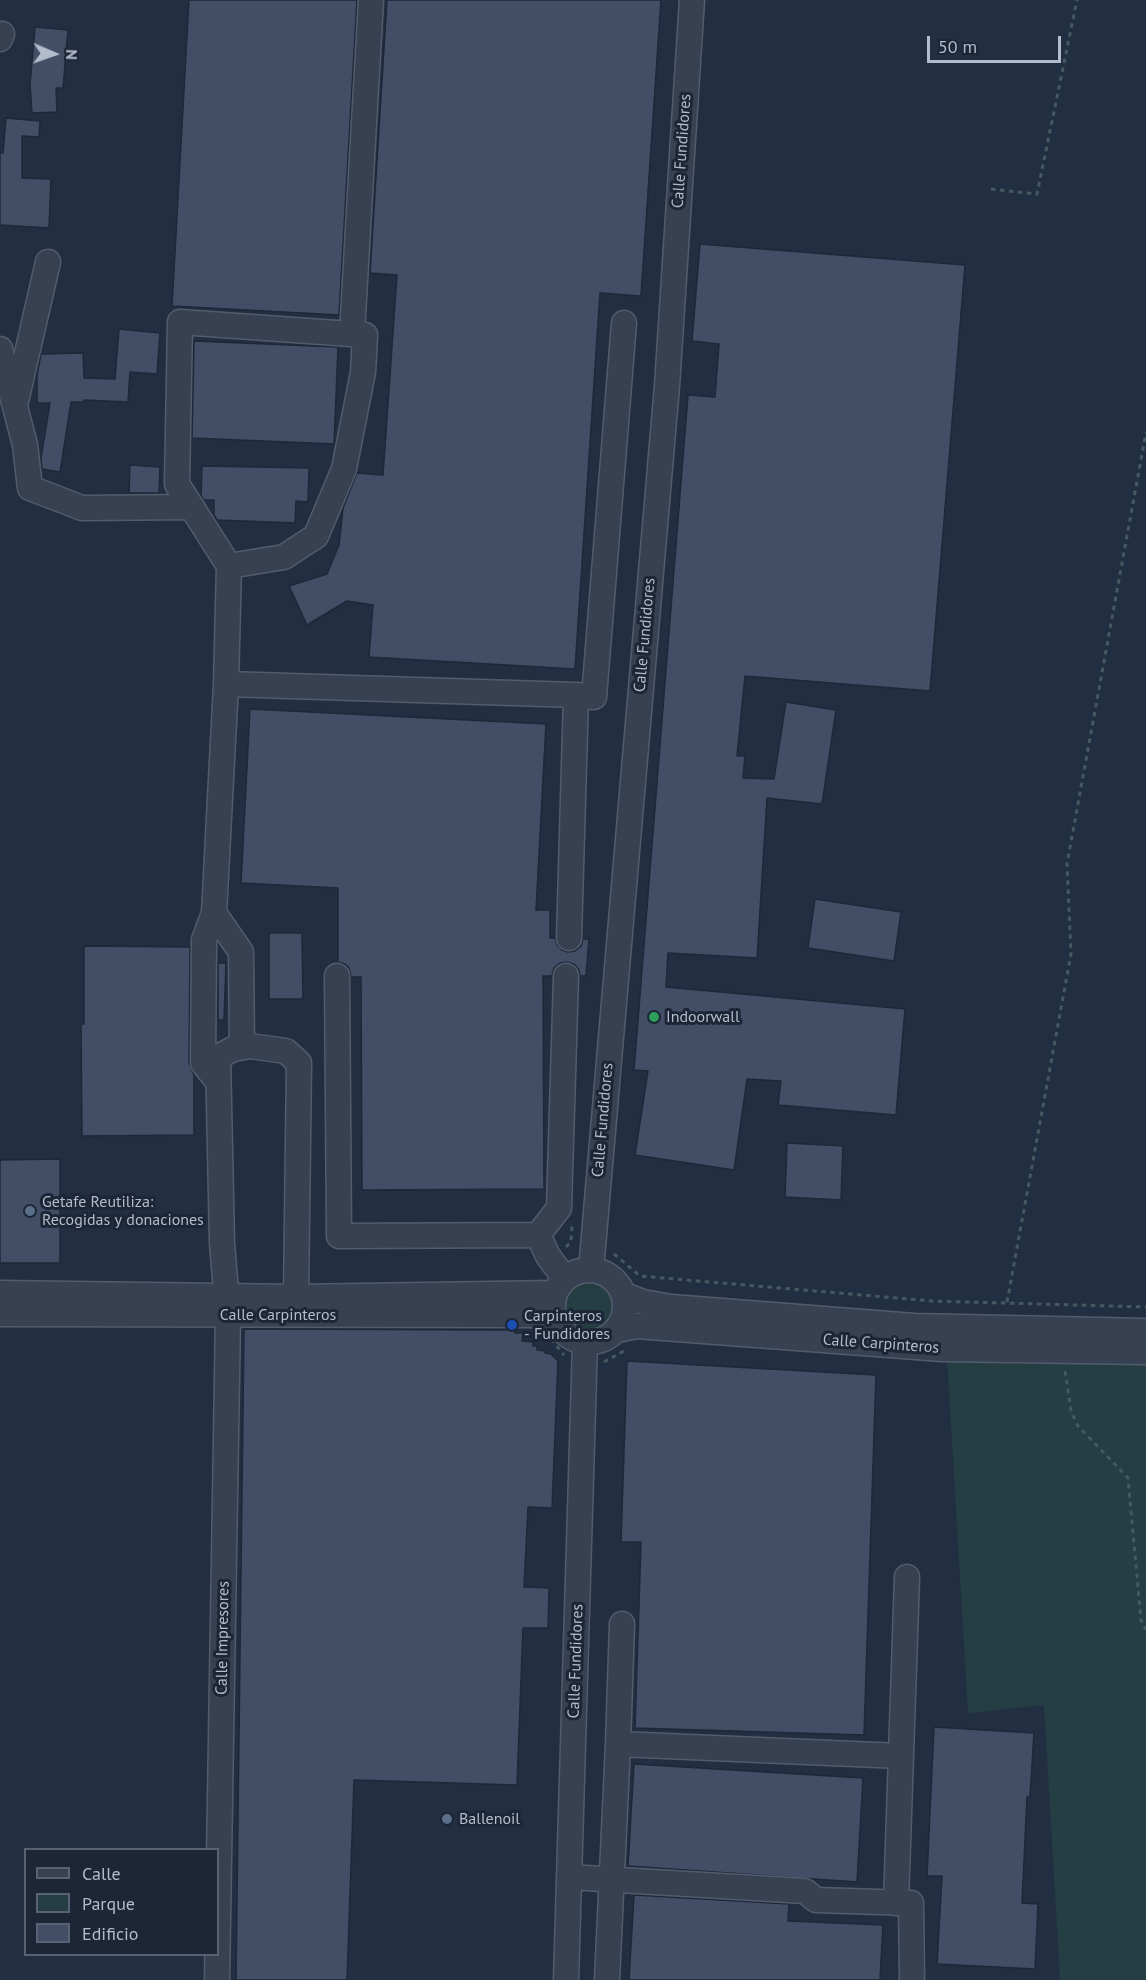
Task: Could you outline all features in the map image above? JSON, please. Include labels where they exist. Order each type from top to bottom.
[{"type":"street","points":[[352,334],[371,0]]},
{"type":"street","name":"Calle Fundidores","points":[[591,1270],[667,387],[692,0]]},
{"type":"street","points":[[15,406],[48,262]]},
{"type":"street","points":[[219,1083],[202,1064],[204,940],[214,913],[226,684],[229,566],[177,484],[180,322],[365,335],[363,372],[344,469],[316,536],[284,557],[229,566]]},
{"type":"street","points":[[226,684],[594,697],[624,323]]},
{"type":"street","points":[[0,349],[25,445],[30,488],[82,508],[192,507]]},
{"type":"street","points":[[569,938],[576,695]]},
{"type":"street","points":[[214,913],[241,952],[242,1047],[286,1051],[299,1063],[296,1297]]},
{"type":"street","points":[[338,976],[339,1236],[538,1235]]},
{"type":"street","points":[[538,1235],[559,1209],[566,976]]},
{"type":"street","name":"Calle Impresores","points":[[219,1857],[228,1305],[222,1243],[218,1058],[233,1049],[242,1047]]},
{"type":"street","points":[[538,1235],[560,1286]]},
{"type":"street","points":[[591,1270],[605,1274],[620,1286],[624,1295],[625,1314],[617,1330],[602,1340],[585,1342],[573,1339],[563,1331],[556,1320],[554,1306],[560,1286],[575,1273],[591,1270]]},
{"type":"street","name":"Calle Carpinteros","points":[[0,1314],[228,1305],[296,1297],[560,1286]]},
{"type":"street","name":"Calle Carpinteros","points":[[0,1293],[228,1305],[531,1316],[556,1320]]},
{"type":"street","name":"Calle Carpinteros","points":[[624,1295],[643,1302],[671,1307],[914,1326],[1146,1331]]},
{"type":"street","name":"Calle Carpinteros","points":[[617,1330],[637,1326],[942,1349],[1146,1352]]},
{"type":"street","name":"Calle Fundidores","points":[[566,1980],[585,1342]]},
{"type":"street","points":[[896,1903],[907,1577]]},
{"type":"street","points":[[607,1980],[622,1624]]},
{"type":"street","points":[[618,1744],[901,1756]]},
{"type":"street","points":[[569,1877],[805,1891],[816,1900],[911,1903],[912,1980]]},
{"type":"street","name":"Calle Impresores","points":[[217,1956],[217,1980]]},
{"type":"path","points":[[991,189],[1037,194],[1077,0]]},
{"type":"path","points":[[1006,1328],[1007,1303],[1071,954],[1067,864],[1146,432]]},
{"type":"path","points":[[1065,1370],[1071,1411],[1078,1426],[1128,1478],[1141,1620],[1146,1630]]},
{"type":"green space","points":[[589,1281],[606,1288],[613,1305],[606,1322],[589,1329],[572,1322],[565,1305],[572,1288]]},
{"type":"green space","points":[[947,1358],[1146,1360],[1146,1980],[1060,1980],[1044,1705],[968,1713]]},
{"type":"building","points":[[189,0],[357,0],[339,315],[172,306]]},
{"type":"building","points":[[387,0],[661,0],[641,296],[600,293],[575,669],[369,657],[373,605],[347,601],[307,625],[289,586],[327,574],[339,545],[343,508],[357,473],[383,475],[397,275],[370,273]]},
{"type":"building","points":[[35,27],[68,30],[63,88],[56,88],[57,112],[32,113],[30,85]]},
{"type":"building","points":[[6,118],[40,121],[39,137],[22,136],[22,178],[51,179],[49,228],[0,225],[0,153],[3,153]]},
{"type":"building","points":[[700,244],[965,265],[930,691],[745,676],[737,756],[745,756],[743,778],[774,779],[786,702],[836,710],[822,804],[767,798],[757,958],[668,953],[666,987],[905,1009],[896,1115],[778,1105],[781,1081],[747,1079],[734,1170],[635,1155],[648,1071],[634,1070],[688,395],[715,397],[719,344],[692,341]]},
{"type":"building","points":[[119,329],[160,333],[157,374],[130,372],[128,402],[84,400],[84,402],[71,402],[60,472],[42,469],[41,458],[50,403],[37,403],[37,375],[41,354],[83,353],[84,378],[115,379]]},
{"type":"building","points":[[194,341],[338,347],[334,444],[192,438]]},
{"type":"building","points":[[130,465],[160,467],[159,493],[129,493]]},
{"type":"building","points":[[202,466],[309,468],[308,502],[296,501],[295,523],[217,520],[214,515],[214,500],[204,500],[201,496]]},
{"type":"building","points":[[250,709],[546,724],[536,910],[550,910],[550,938],[555,938],[562,950],[575,951],[581,946],[583,939],[589,939],[586,976],[580,976],[574,964],[566,962],[554,968],[552,976],[543,976],[544,1189],[362,1190],[361,977],[351,977],[349,968],[338,962],[338,888],[241,883]]},
{"type":"building","points":[[815,899],[901,912],[894,961],[808,948]]},
{"type":"building","points":[[269,933],[302,933],[303,999],[269,999]]},
{"type":"building","points":[[84,946],[190,947],[189,1063],[194,1075],[194,1135],[82,1136],[81,1024],[84,1024]]},
{"type":"building","points":[[218,963],[226,963],[224,1020],[218,1020]]},
{"type":"building","points":[[787,1143],[843,1146],[841,1200],[785,1197]]},
{"type":"building","name":"Getafe Reutiliza: Recogidas y donaciones","points":[[60,1159],[60,1263],[0,1263],[0,1160]]},
{"type":"building","points":[[244,1329],[515,1330],[515,1333],[523,1333],[522,1341],[533,1342],[537,1350],[551,1354],[558,1361],[552,1508],[528,1507],[524,1587],[549,1588],[548,1628],[523,1628],[517,1785],[354,1780],[347,1980],[236,1980]]},
{"type":"building","points":[[627,1361],[876,1375],[864,1735],[635,1728],[641,1542],[621,1542]]},
{"type":"building","points":[[934,1727],[1034,1733],[1030,1797],[1027,1797],[1022,1903],[1038,1904],[1035,1969],[937,1964],[942,1876],[927,1876]]},
{"type":"building","points":[[634,1764],[863,1778],[857,1882],[628,1866]]},
{"type":"building","points":[[634,1895],[789,1904],[788,1921],[883,1925],[880,1980],[629,1980]]},
{"type":"place","name":"Indoorwall","points":[[654,1017]]},
{"type":"place","name":"Getafe Reutiliza: Recogidas y donaciones","points":[[30,1211]]},
{"type":"place","name":"Carpinteros - Fundidores","points":[[512,1325]]},
{"type":"place","name":"Ballenoil","points":[[447,1819]]}]
